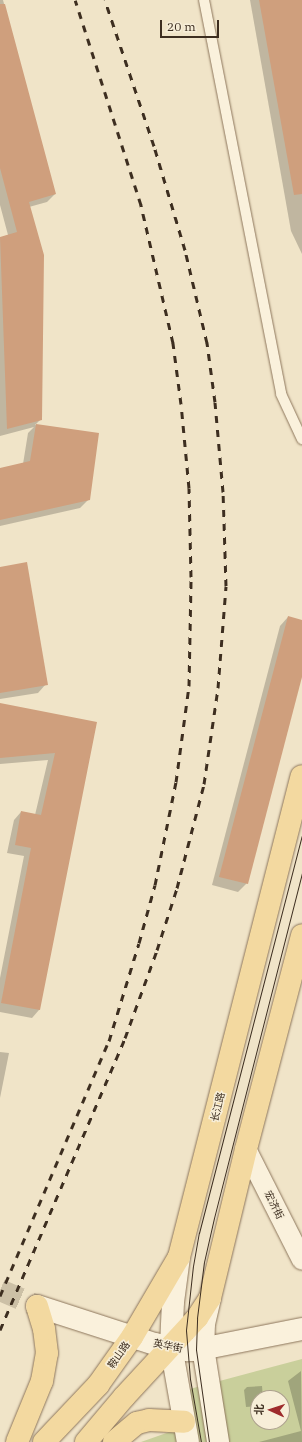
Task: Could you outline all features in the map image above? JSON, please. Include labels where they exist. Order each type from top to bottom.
[{"type":"main road","name":"长江路","points":[[186,1432],[171,1346],[173,1302],[179,1257],[302,776]]},
{"type":"main road","points":[[218,1442],[203,1348],[204,1323],[246,1149],[302,935]]},
{"type":"main road","name":"鞍山路","points":[[44,1442],[98,1385],[132,1337],[179,1257]]},
{"type":"main road","points":[[86,1442],[124,1396],[197,1318],[210,1298]]},
{"type":"main road","name":"英华街","points":[[17,1442],[42,1381],[47,1353],[44,1329],[37,1306],[155,1344],[187,1350],[302,1329]]},
{"type":"main road","points":[[114,1442],[138,1423],[149,1420],[186,1432]]},
{"type":"street","name":"宏济街","points":[[246,1149],[302,1260]]},
{"type":"lane","points":[[204,0],[281,394],[302,439]]},
{"type":"green space","points":[[302,1359],[302,1442],[141,1442],[192,1424],[186,1390]]},
{"type":"building","points":[[259,0],[302,0],[302,194],[294,195]]},
{"type":"building","points":[[0,4],[5,4],[56,194],[29,202],[44,255],[42,420],[7,429],[0,237],[17,232],[0,168]]},
{"type":"building","points":[[36,424],[99,433],[90,500],[0,520],[0,468],[30,461]]},
{"type":"building","points":[[27,562],[48,685],[0,693],[0,567]]},
{"type":"building","points":[[288,616],[302,620],[302,677],[248,884],[219,877]]},
{"type":"building","points":[[0,703],[97,722],[40,1010],[1,1003],[31,848],[15,845],[21,811],[41,815],[55,753],[0,758]]},
{"type":"tunnel","points":[[0,1290],[37,1306]]},
{"type":"tram line","points":[[201,1442],[190,1379],[186,1330],[193,1266],[199,1233],[302,836]]},
{"type":"tram line","points":[[209,1442],[196,1350],[197,1318],[204,1262],[302,872]]},
{"type":"railway","points":[[0,1296],[109,1041],[155,885],[176,782],[189,686],[191,577],[189,488],[181,404],[173,343],[141,205],[75,0]]},
{"type":"railway","points":[[0,1330],[125,1038],[157,950],[177,888],[204,784],[218,688],[226,586],[223,492],[215,402],[207,343],[185,250],[154,146],[105,0]]}]
